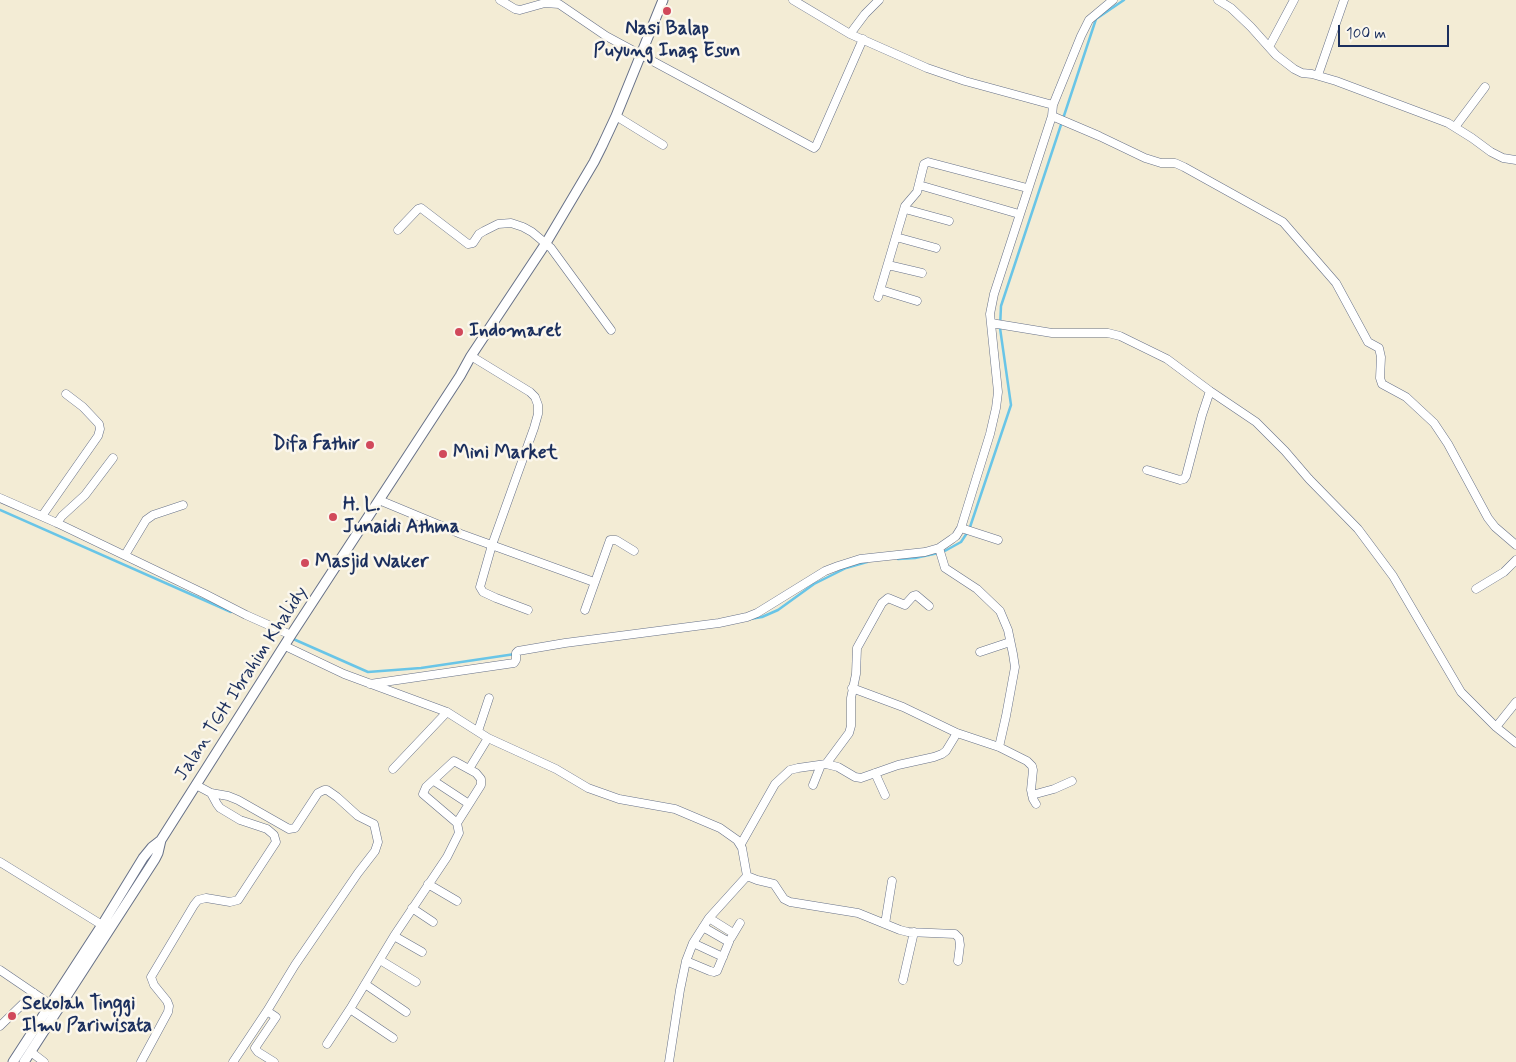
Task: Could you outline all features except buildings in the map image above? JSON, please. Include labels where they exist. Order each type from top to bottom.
[{"type":"main road","name":"Jalan TGH Ibrahim Khalidy","points":[[24,1062],[155,859],[161,840],[288,640],[546,243],[594,162],[616,116],[663,0]]},
{"type":"main road","name":"Jalan TGH Ibrahim Khalidy","points":[[13,1062],[102,926],[143,858],[161,840]]},
{"type":"street","points":[[500,0],[520,10],[545,3],[559,4],[606,36],[814,148],[863,40]]},
{"type":"street","points":[[793,0],[850,34],[927,68],[965,81],[1053,105]]},
{"type":"street","points":[[850,34],[865,14],[879,0]]},
{"type":"street","points":[[370,684],[512,664],[515,662],[518,652],[565,643],[718,623],[747,617],[762,611],[825,571],[860,559],[939,551],[966,530],[990,434],[998,392],[997,324],[990,314],[994,294],[1027,188],[1053,116],[1053,105],[1089,20],[1113,0]]},
{"type":"street","points":[[1218,0],[1231,8],[1294,70],[1336,81],[1455,127],[1491,152],[1503,158],[1516,160]]},
{"type":"street","points":[[1269,47],[1294,0]]},
{"type":"street","points":[[1318,75],[1344,0]]},
{"type":"street","points":[[1455,127],[1485,87]]},
{"type":"street","points":[[616,116],[663,145]]},
{"type":"street","points":[[1053,116],[1145,158],[1161,163],[1174,162],[1283,222],[1336,283],[1368,342],[1380,350],[1380,378],[1382,384],[1406,397],[1434,423],[1448,444],[1488,518],[1495,527],[1516,545]]},
{"type":"street","points":[[917,301],[880,294],[907,202],[916,195],[924,165],[928,162],[1027,188]]},
{"type":"street","points":[[919,185],[1019,214]]},
{"type":"street","points":[[398,230],[418,209],[422,208],[468,244],[473,243],[479,234],[498,224],[516,224],[524,227],[546,243],[611,330]]},
{"type":"street","points":[[905,208],[949,221]]},
{"type":"street","points":[[896,237],[936,248]]},
{"type":"street","points":[[888,265],[922,273]]},
{"type":"street","points":[[997,324],[1052,333],[1108,333],[1120,336],[1167,359],[1210,392],[1248,417],[1268,434],[1358,529],[1393,576],[1461,692],[1496,727],[1516,743]]},
{"type":"street","points":[[471,356],[530,392],[535,397],[538,405],[538,414],[534,428],[492,545],[481,582],[481,590],[528,610]]},
{"type":"street","points":[[1147,470],[1180,480],[1184,479],[1210,392]]},
{"type":"street","points":[[42,516],[98,436],[100,429],[99,424],[66,394]]},
{"type":"street","points":[[58,522],[85,495],[113,458]]},
{"type":"street","points":[[0,498],[58,522],[206,594],[246,615],[344,674],[447,712],[488,738],[556,769],[588,788],[628,801],[675,809],[720,828],[741,844]]},
{"type":"street","points":[[379,500],[453,531],[594,582]]},
{"type":"street","points":[[125,555],[146,520],[151,516],[183,505]]},
{"type":"street","points":[[966,530],[998,540]]},
{"type":"street","points":[[585,610],[610,540],[616,540],[634,551]]},
{"type":"street","points":[[939,551],[946,568],[977,589],[1000,611],[1005,621],[1013,654],[1014,675],[999,747]]},
{"type":"street","points":[[1476,589],[1504,572],[1516,560]]},
{"type":"street","points":[[813,785],[823,765],[849,733],[857,648],[885,600],[890,598],[905,605],[916,595],[929,606]]},
{"type":"street","points":[[980,652],[1010,642]]},
{"type":"street","points":[[852,688],[903,707],[957,733],[999,747],[1027,761],[1032,766],[1032,795],[1036,804]]},
{"type":"street","points":[[478,731],[489,698]]},
{"type":"street","points":[[1496,727],[1516,702]]},
{"type":"street","points":[[393,768],[447,712]]},
{"type":"street","points":[[747,876],[741,844],[775,784],[786,772],[823,765],[843,769],[858,778],[866,777],[898,765],[942,754],[946,751],[957,733]]},
{"type":"street","points":[[469,769],[488,738]]},
{"type":"street","points":[[328,1044],[394,936],[447,856],[459,833],[457,823],[424,794],[424,790],[452,761],[476,773],[481,781],[480,789],[457,823]]},
{"type":"street","points":[[875,773],[885,795]]},
{"type":"street","points":[[434,781],[469,804]]},
{"type":"street","points":[[1032,795],[1054,789],[1072,781]]},
{"type":"street","points":[[196,785],[211,793],[232,797],[291,829],[294,828],[318,793],[328,790],[358,816],[374,824],[378,842],[377,848],[300,958],[233,1062]]},
{"type":"street","points":[[141,1062],[168,1012],[169,1006],[154,985],[151,977],[189,913],[198,900],[202,898],[230,902],[238,900],[276,842],[274,834],[267,829],[240,820],[220,808],[211,793]]},
{"type":"street","points":[[0,862],[102,926]]},
{"type":"street","points":[[669,1062],[680,990],[686,961],[693,943],[709,918],[747,876]]},
{"type":"street","points":[[747,876],[774,884],[786,901],[858,913],[900,930],[954,933],[957,935],[960,945],[958,961]]},
{"type":"street","points":[[885,924],[892,881]]},
{"type":"street","points":[[428,884],[457,901]]},
{"type":"street","points":[[412,908],[433,922]]},
{"type":"street","points":[[709,918],[733,934]]},
{"type":"street","points":[[686,961],[714,972],[717,971],[729,942],[740,923]]},
{"type":"street","points":[[703,927],[729,942]]},
{"type":"street","points":[[903,980],[914,932]]},
{"type":"street","points":[[394,936],[422,952]]},
{"type":"street","points":[[693,943],[722,957]]},
{"type":"street","points":[[380,960],[416,982]]},
{"type":"street","points":[[0,970],[50,1004]]},
{"type":"street","points":[[365,984],[406,1012]]},
{"type":"street","points":[[0,1026],[34,994]]},
{"type":"street","points":[[350,1009],[393,1038]]},
{"type":"street","points":[[267,1011],[276,1017],[255,1049],[274,1062]]},
{"type":"street","points":[[31,1052],[44,1062]]},
{"type":"waterway","points":[[898,559],[915,558],[943,552],[961,542],[969,530],[1011,405],[1000,328],[1001,306],[1096,19],[1124,0]]},
{"type":"waterway","points":[[0,510],[231,612]]},
{"type":"waterway","points":[[750,619],[762,617],[778,610],[814,584],[846,568],[867,562]]},
{"type":"waterway","points":[[291,638],[368,672],[421,668],[515,654]]},
{"type":"place","name":"Nasi Balap Puyung Inaq Esun","points":[[667,11]]},
{"type":"place","name":"Indomaret","points":[[459,332]]},
{"type":"place","name":"Difa Fathir","points":[[370,445]]},
{"type":"place","name":"Mini Market","points":[[443,454]]},
{"type":"place","name":"H. L. Junaidi Athma","points":[[333,517]]},
{"type":"place","name":"Masjid Waker","points":[[305,563]]},
{"type":"place","name":"Sekolah Tinggi Ilmu Pariwisata","points":[[12,1016]]}]
